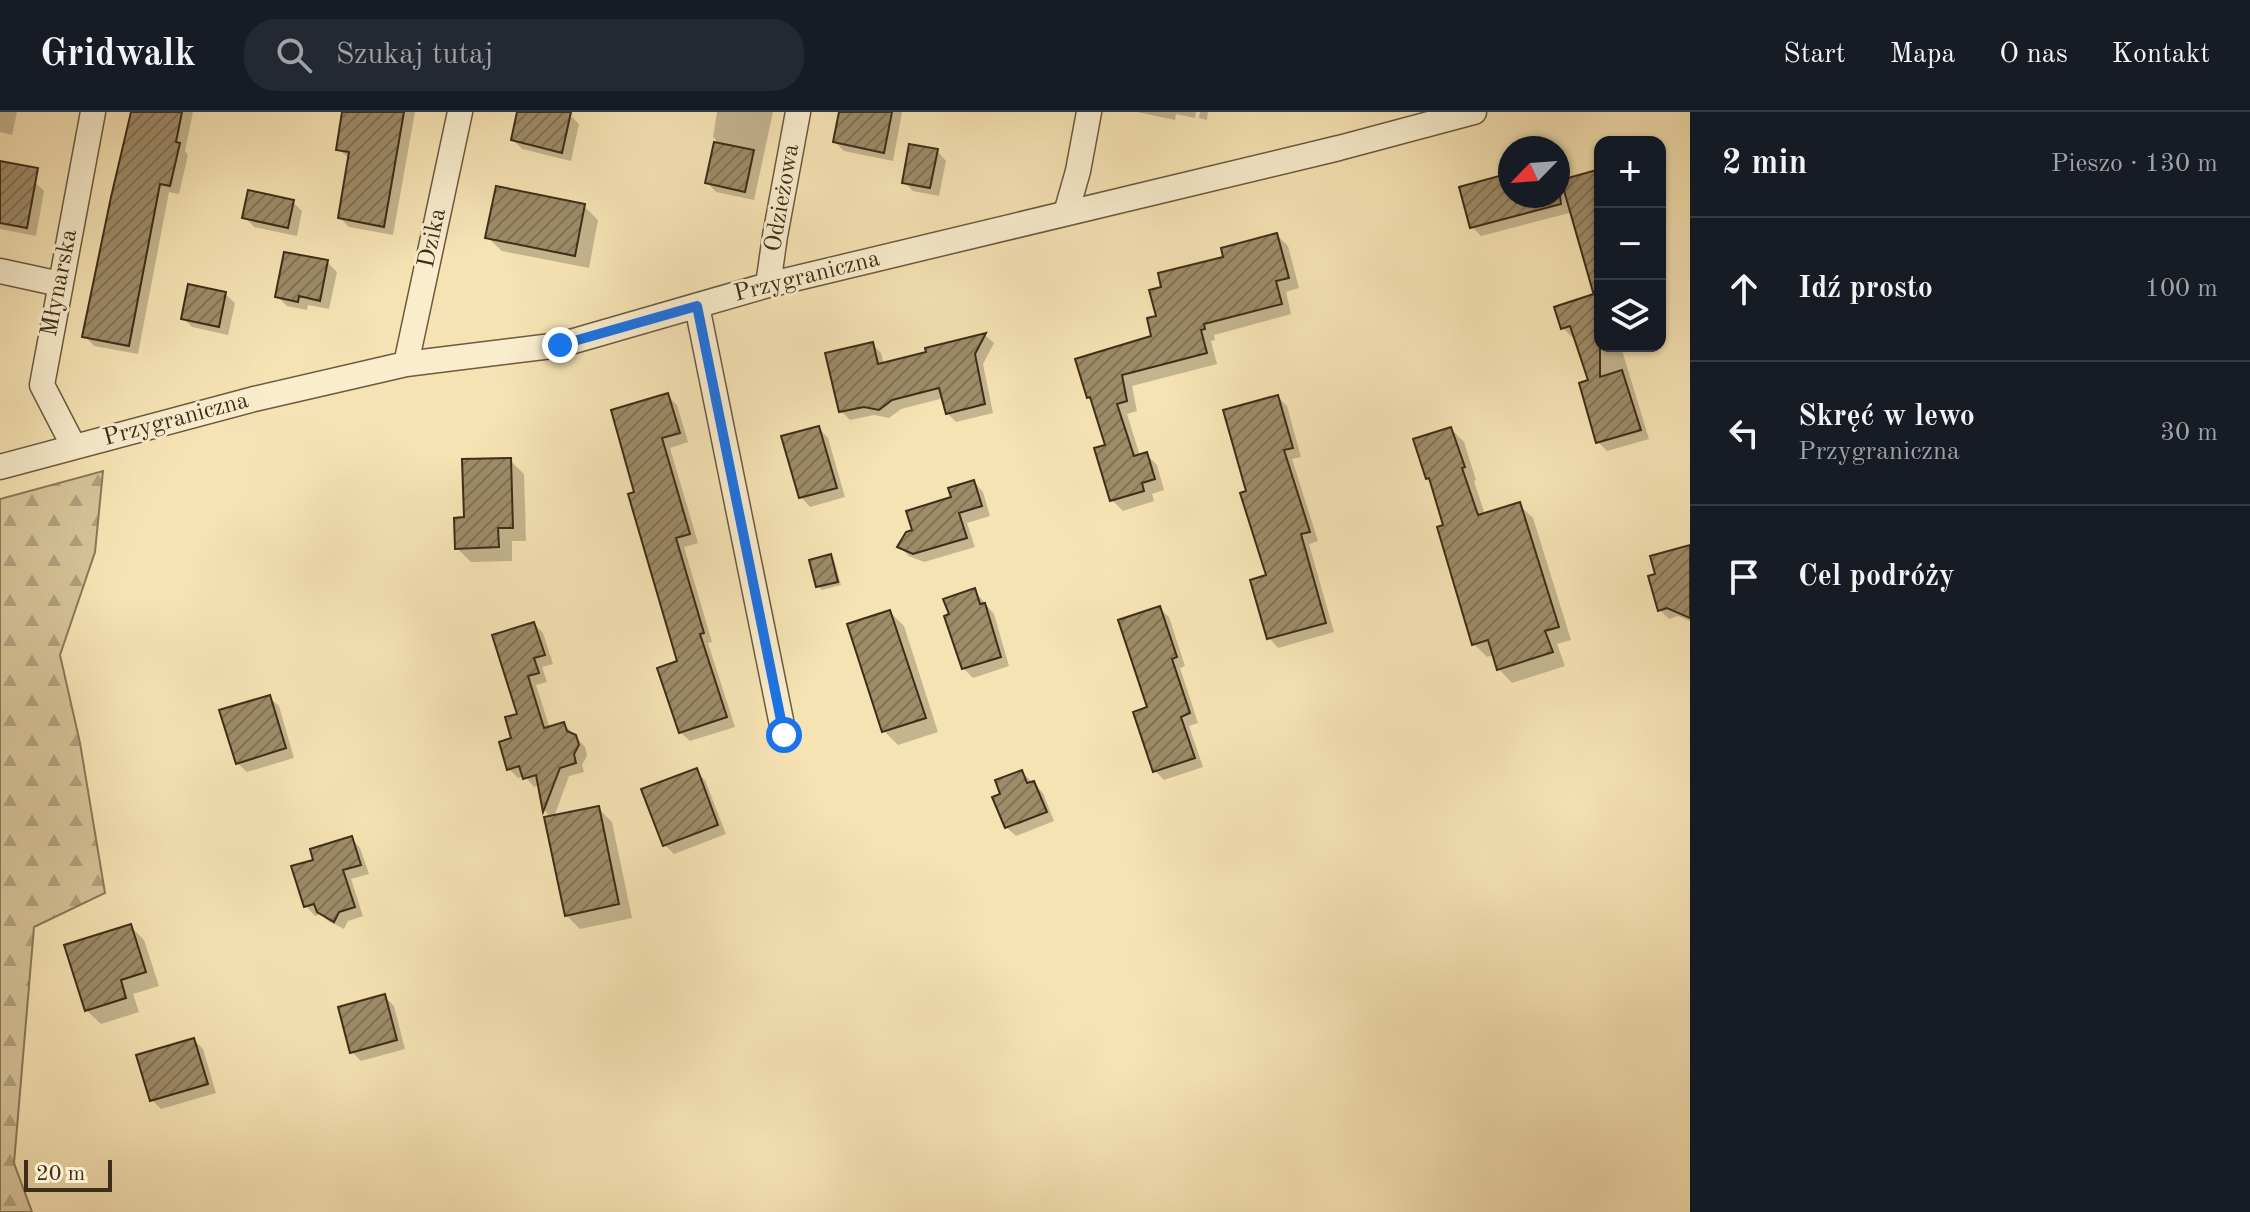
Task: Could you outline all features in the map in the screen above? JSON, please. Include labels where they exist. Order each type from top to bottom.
[{"type":"street","name":"Młynarska","points":[[74,447],[42,385],[93,112]]},
{"type":"street","name":"Dzika","points":[[406,364],[460,112]]},
{"type":"street","name":"Odzieżowa","points":[[768,285],[798,112]]},
{"type":"street","points":[[1066,213],[1089,112]]},
{"type":"street","name":"Przygraniczna","points":[[0,467],[254,399],[406,364],[560,345],[768,285],[1066,213],[1386,123],[1474,112]]},
{"type":"street","points":[[0,271],[60,284]]},
{"type":"street","points":[[697,306],[784,735]]},
{"type":"green space","points":[[103,471],[95,552],[60,655],[80,743],[105,893],[34,927],[14,1163],[32,1212],[0,1212],[0,499]]},
{"type":"building","points":[[131,112],[182,112],[176,142],[180,143],[170,186],[160,184],[129,346],[82,337]]},
{"type":"building","points":[[342,112],[404,112],[384,227],[338,218],[349,152],[336,150]]},
{"type":"building","points":[[517,112],[571,112],[562,153],[511,140]]},
{"type":"building","points":[[839,112],[892,112],[884,153],[833,142]]},
{"type":"building","points":[[714,142],[754,150],[745,192],[705,183]]},
{"type":"building","points":[[909,144],[938,149],[930,188],[902,183]]},
{"type":"building","points":[[0,161],[38,168],[27,228],[0,223]]},
{"type":"building","points":[[1594,171],[1594,292],[1569,208],[1570,177]]},
{"type":"building","points":[[1498,176],[1498,208],[1546,208],[1470,228],[1459,187]]},
{"type":"building","points":[[496,186],[585,204],[575,256],[485,238]]},
{"type":"building","points":[[248,190],[294,200],[288,228],[242,218]]},
{"type":"building","points":[[1277,233],[1289,278],[1276,281],[1282,304],[1204,324],[1205,329],[1201,330],[1207,353],[1122,375],[1127,401],[1117,404],[1134,456],[1147,452],[1155,479],[1142,483],[1144,491],[1110,501],[1094,448],[1105,445],[1075,359],[1151,336],[1147,318],[1156,316],[1149,290],[1161,287],[1158,273],[1223,257],[1221,248]]},
{"type":"building","points":[[284,252],[328,260],[320,301],[299,296],[298,302],[275,297]]},
{"type":"building","points":[[188,284],[226,292],[219,327],[181,319]]},
{"type":"building","points":[[1594,294],[1594,352],[1600,352],[1600,377],[1622,370],[1641,430],[1596,443],[1579,383],[1588,380],[1570,326],[1561,329],[1554,307]]},
{"type":"building","points":[[986,333],[975,354],[985,404],[946,414],[939,388],[892,400],[879,410],[864,407],[839,412],[825,353],[873,342],[878,364],[926,352],[925,348]]},
{"type":"building","points":[[668,393],[680,433],[662,438],[690,534],[676,538],[704,633],[700,634],[727,717],[679,733],[657,668],[677,661],[628,494],[634,492],[611,410]]},
{"type":"building","points":[[1278,395],[1293,448],[1284,450],[1310,532],[1301,534],[1326,623],[1267,639],[1250,580],[1266,575],[1240,493],[1246,491],[1223,410]]},
{"type":"building","points":[[819,426],[837,488],[799,498],[781,436]]},
{"type":"building","points":[[1451,427],[1478,515],[1520,502],[1559,627],[1545,631],[1553,652],[1497,670],[1488,640],[1472,645],[1437,527],[1443,525],[1413,439]]},
{"type":"building","points":[[511,458],[513,528],[498,528],[499,547],[455,549],[454,518],[464,517],[462,459]]},
{"type":"building","points":[[974,480],[982,506],[959,513],[967,538],[913,554],[897,547],[906,532],[912,530],[906,511],[951,497],[948,488]]},
{"type":"building","points":[[1690,545],[1690,618],[1667,608],[1658,611],[1648,576],[1655,574],[1650,556]]},
{"type":"building","points":[[831,554],[838,582],[816,587],[809,560]]},
{"type":"building","points":[[975,588],[980,604],[985,603],[1001,657],[962,669],[944,616],[949,614],[943,599]]},
{"type":"building","points":[[1160,606],[1177,657],[1172,659],[1190,713],[1181,717],[1195,758],[1153,772],[1133,712],[1147,707],[1118,620]]},
{"type":"building","points":[[890,610],[926,718],[882,732],[847,624]]},
{"type":"building","points":[[534,622],[545,655],[534,658],[539,673],[528,676],[544,728],[564,722],[567,731],[576,735],[579,745],[574,754],[576,763],[560,768],[543,812],[536,775],[523,779],[519,766],[507,770],[499,742],[511,738],[505,717],[517,714],[492,635]]},
{"type":"building","points":[[270,695],[286,748],[236,764],[219,710]]},
{"type":"building","points":[[697,768],[718,825],[663,846],[641,789]]},
{"type":"building","points":[[1022,770],[1027,783],[1034,781],[1047,812],[1005,828],[992,797],[1000,794],[995,780]]},
{"type":"building","points":[[599,806],[619,904],[565,916],[544,817]]},
{"type":"building","points":[[352,836],[361,865],[343,870],[355,907],[339,912],[334,922],[317,912],[314,904],[304,907],[291,866],[313,860],[310,849]]},
{"type":"building","points":[[131,924],[146,972],[121,980],[126,998],[85,1011],[64,945]]},
{"type":"building","points":[[385,994],[397,1040],[350,1053],[338,1007]]},
{"type":"building","points":[[194,1038],[208,1084],[150,1101],[136,1055]]},
{"type":"route","points":[[560,345],[697,306],[784,735]]}]
